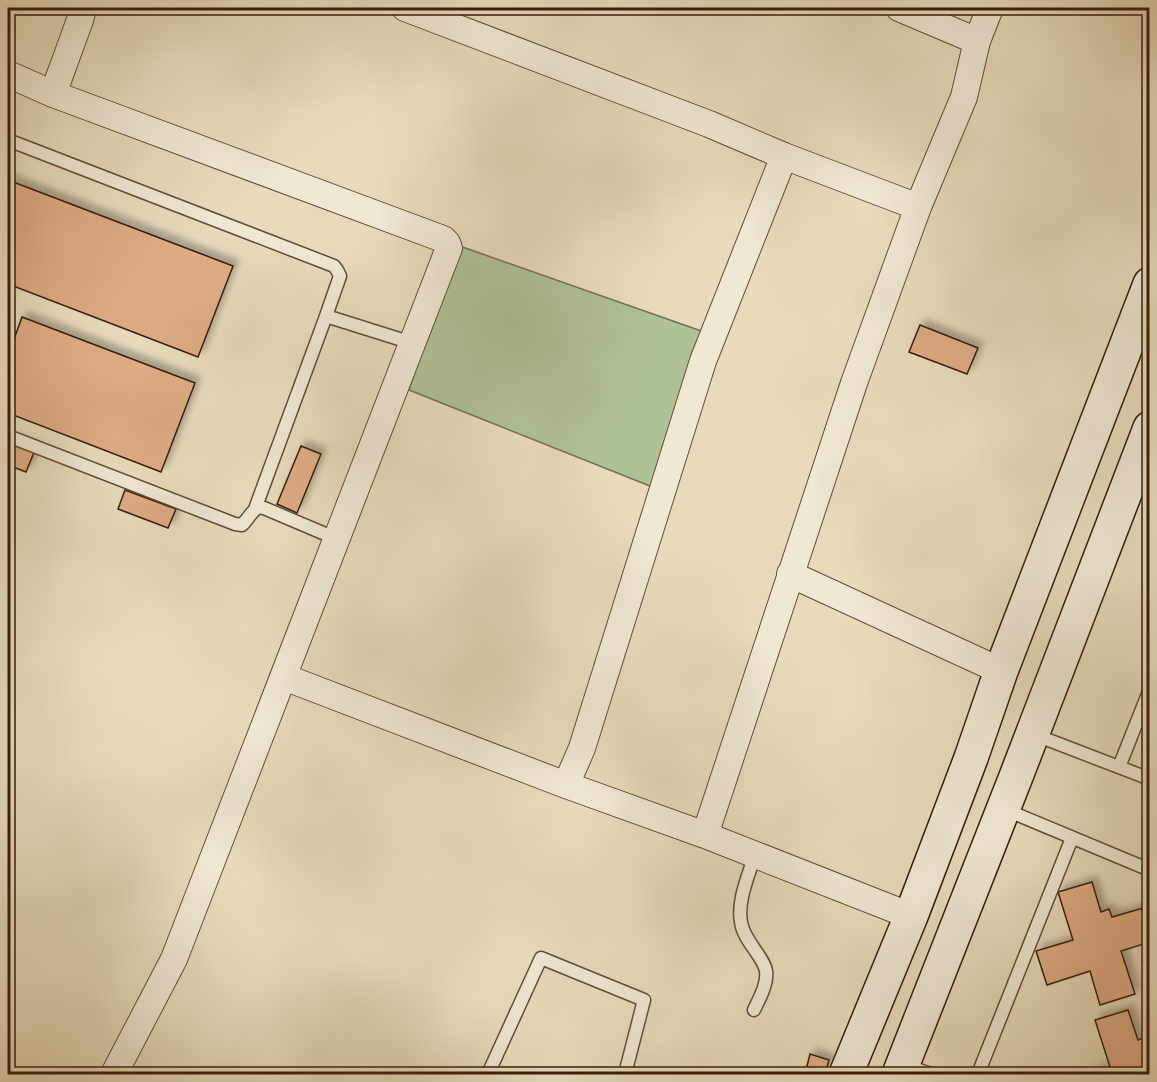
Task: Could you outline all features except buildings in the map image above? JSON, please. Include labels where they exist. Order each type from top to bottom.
[{"type":"street","points":[[53,94],[83,8]]},
{"type":"street","points":[[405,8],[918,207]]},
{"type":"street","points":[[899,8],[977,41]]},
{"type":"street","points":[[705,835],[854,383],[918,207],[964,97],[977,41],[990,8]]},
{"type":"street","points":[[8,74],[53,94],[443,239],[449,248],[174,959],[114,1074]]},
{"type":"street","points":[[566,785],[582,748],[703,361],[784,156]]},
{"type":"street","points":[[846,1074],[911,916],[971,758],[1001,671],[1149,284]]},
{"type":"street","points":[[911,1071],[1003,809],[1149,428]]},
{"type":"street","points":[[790,574],[1001,671]]},
{"type":"street","points":[[284,677],[566,785],[755,854],[911,916]]},
{"type":"street","points":[[971,758],[1017,774]]},
{"type":"lane","points":[[8,140],[334,266],[340,276],[255,509],[242,525],[235,525],[8,436]]},
{"type":"lane","points":[[326,316],[412,343]]},
{"type":"lane","points":[[255,509],[264,508],[337,539]]},
{"type":"lane","points":[[1119,767],[1149,689]]},
{"type":"lane","points":[[1032,733],[1149,779]]},
{"type":"lane","points":[[1003,809],[1149,870]]},
{"type":"lane","points":[[978,1074],[1072,838]]},
{"type":"lane","points":[[754,1010],[764,986],[766,970],[746,938],[741,922],[740,905],[755,854]]},
{"type":"lane","points":[[488,1074],[541,958],[644,1000],[625,1074]]},
{"type":"green space","points":[[454,244],[724,339],[665,492],[409,390]]}]
